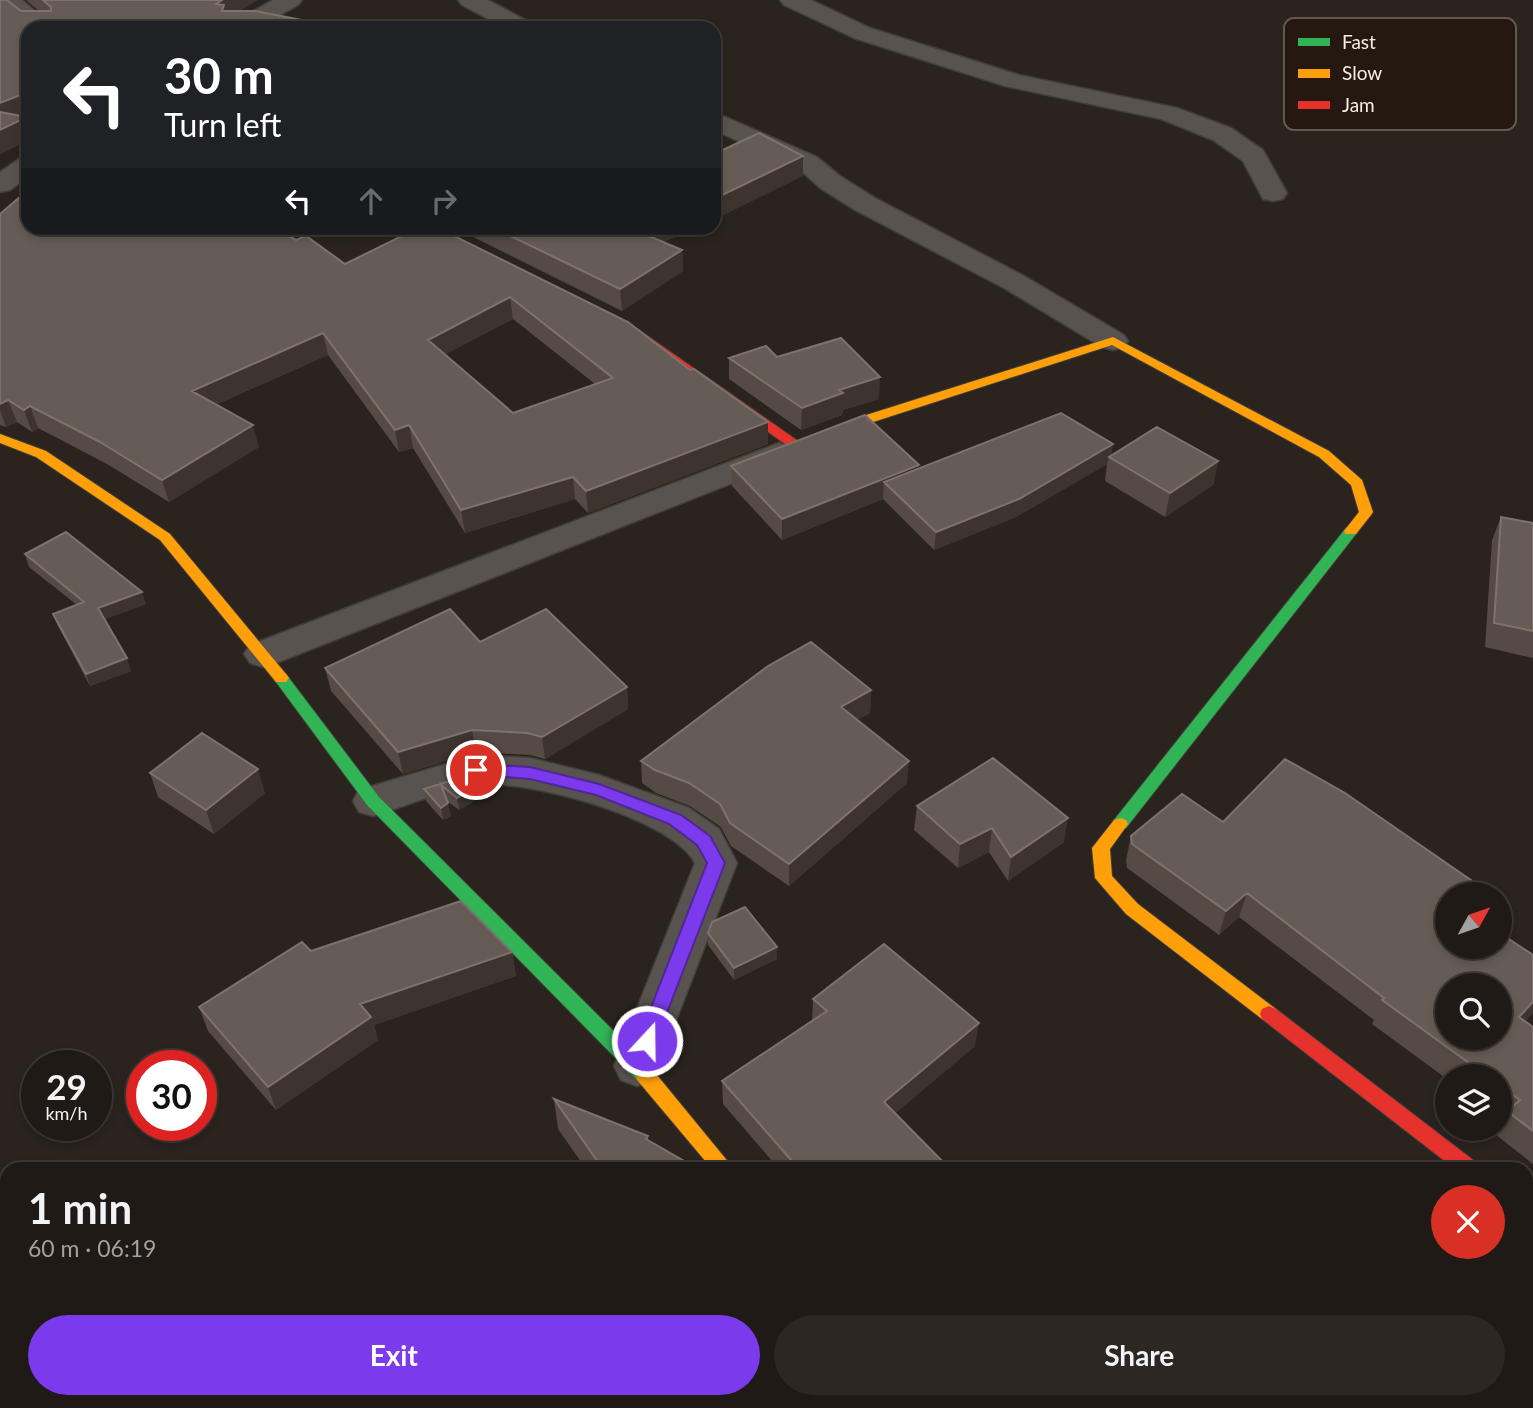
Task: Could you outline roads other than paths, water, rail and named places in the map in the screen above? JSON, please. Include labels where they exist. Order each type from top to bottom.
[{"type":"street","points":[[8,0],[34,21]]},
{"type":"street","points":[[252,21],[290,0]]},
{"type":"street","points":[[470,0],[510,21]]},
{"type":"street","points":[[792,0],[862,33],[1014,81],[1168,113],[1222,134],[1254,156],[1273,193]]},
{"type":"street","points":[[721,123],[808,163],[830,182],[865,204],[1014,282],[1113,341],[1324,454],[1357,483],[1366,512],[1101,848],[1104,878],[1132,909],[1460,1162]]},
{"type":"street","points":[[1,182],[21,170]]},
{"type":"street","points":[[630,329],[797,446]]},
{"type":"street","points":[[263,654],[885,413],[1113,341]]},
{"type":"street","points":[[0,439],[41,454],[165,537],[263,654],[373,801],[637,1066],[718,1162]]},
{"type":"street","points":[[373,801],[476,770],[530,773],[612,795],[675,819],[704,840],[716,863],[637,1066]]}]
